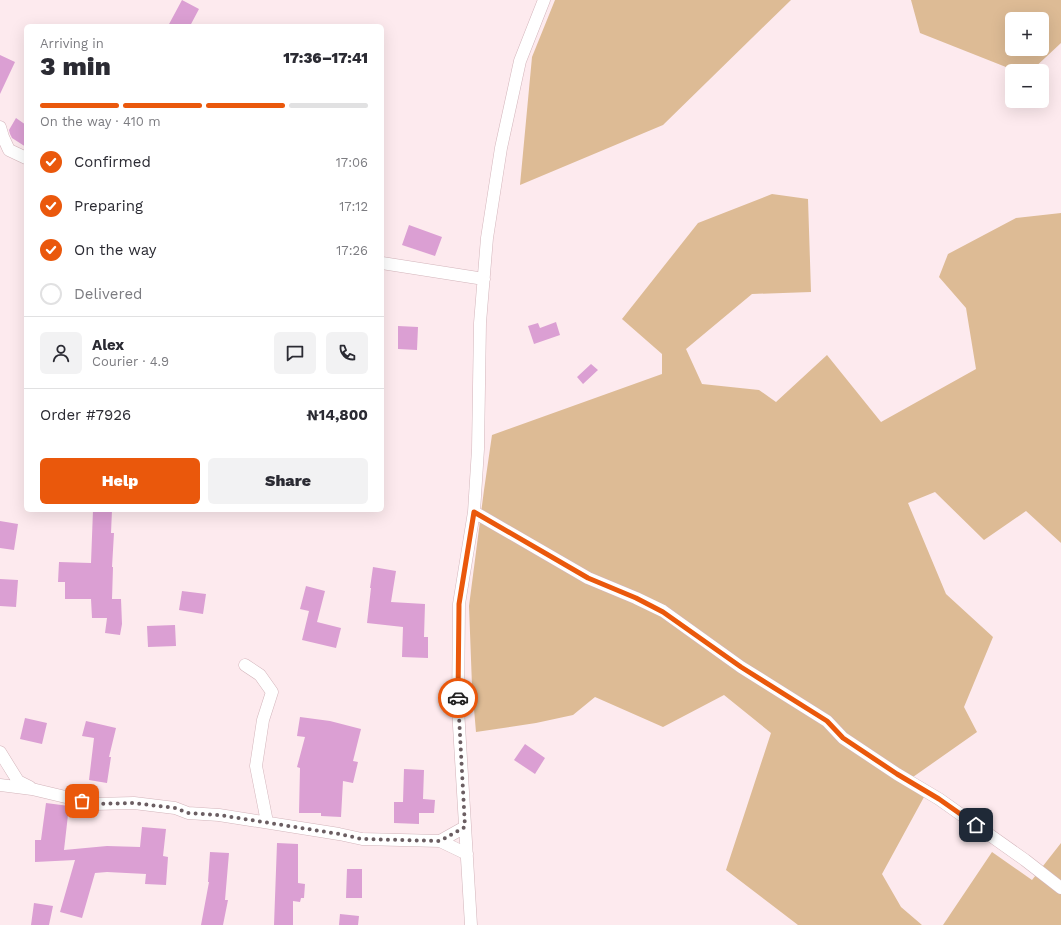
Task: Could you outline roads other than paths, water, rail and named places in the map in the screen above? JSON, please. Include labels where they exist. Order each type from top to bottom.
[{"type":"street","points":[[472,925],[458,709],[459,604],[474,512],[478,449],[480,322],[488,238],[501,148],[520,61],[544,0]]},
{"type":"street","points":[[0,127],[9,150],[24,157]]},
{"type":"street","points":[[384,263],[484,278]]},
{"type":"street","points":[[474,512],[588,578],[636,598],[663,612],[741,667],[827,721],[843,738],[897,774],[939,799],[1025,860],[1061,888]]},
{"type":"street","points":[[245,665],[260,675],[272,692],[263,720],[256,766],[267,822]]},
{"type":"street","points":[[0,752],[18,781],[32,789]]},
{"type":"street","points":[[0,785],[32,789],[95,804],[134,803],[175,808],[188,813],[219,815],[267,822],[362,839],[440,841],[468,854]]},
{"type":"street","points":[[440,841],[465,827]]}]
